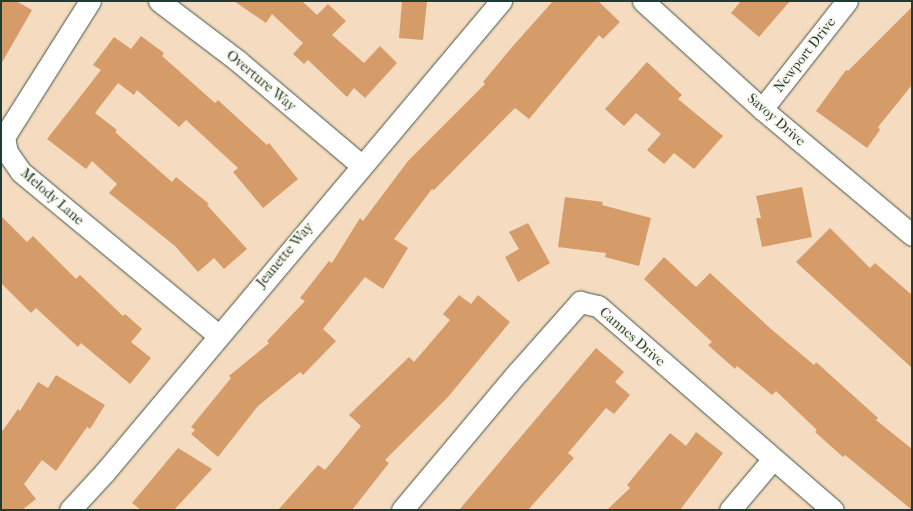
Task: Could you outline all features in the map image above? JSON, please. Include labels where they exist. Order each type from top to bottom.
[{"type":"street","name":"Melody Lane","points":[[90,1],[4,137],[7,152],[21,172],[218,335]]},
{"type":"street","name":"Overture Way","points":[[159,1],[238,61],[360,165]]},
{"type":"street","name":"Jeanette Way","points":[[70,510],[104,473],[360,165],[500,1]]},
{"type":"street","name":"Savoy Drive","points":[[643,1],[762,109],[912,235]]},
{"type":"street","name":"Newport Drive","points":[[762,109],[847,1]]},
{"type":"street","name":"Cannes Drive","points":[[402,510],[518,372],[580,302],[598,306],[833,510]]},
{"type":"street","points":[[730,510],[773,459]]},
{"type":"building","points":[[1,1],[16,1],[32,10],[1,64]]},
{"type":"building","points":[[234,1],[302,1],[317,15],[328,4],[346,21],[332,35],[364,63],[380,46],[397,63],[365,98],[354,88],[347,97],[308,60],[304,64],[293,54],[303,43],[272,14],[266,23]]},
{"type":"building","points":[[402,1],[427,1],[423,40],[399,38]]},
{"type":"building","points":[[553,1],[598,1],[620,22],[603,39],[599,35],[529,119],[515,108],[434,190],[432,189],[394,239],[408,248],[383,289],[365,277],[323,329],[336,341],[303,375],[300,372],[258,406],[218,457],[191,434],[195,430],[191,427],[231,378],[229,376],[269,343],[267,341],[305,301],[300,298],[329,261],[332,263],[360,218],[363,221],[408,161],[485,84],[483,82]]},
{"type":"building","points":[[741,1],[790,1],[759,37],[731,13]]},
{"type":"building","points":[[912,7],[912,85],[878,127],[880,130],[867,148],[816,111],[846,70],[848,71]]},
{"type":"building","points":[[141,36],[164,53],[162,56],[215,103],[218,100],[267,145],[269,143],[298,179],[263,208],[233,172],[238,168],[186,120],[179,127],[137,90],[134,95],[118,83],[95,113],[117,130],[115,132],[172,182],[176,177],[209,204],[207,205],[247,249],[224,269],[214,258],[198,272],[175,246],[109,193],[117,184],[92,161],[86,169],[47,139],[101,70],[93,65],[114,37],[131,49]]},
{"type":"building","points":[[647,62],[682,95],[678,99],[723,136],[694,169],[674,153],[664,164],[647,150],[661,134],[636,113],[624,126],[605,109]]},
{"type":"building","points":[[802,187],[812,237],[762,247],[756,218],[761,218],[756,196]]},
{"type":"building","points":[[565,197],[603,202],[602,205],[651,218],[639,266],[605,257],[606,253],[558,247]]},
{"type":"building","points":[[1,216],[27,242],[33,236],[76,279],[80,275],[123,316],[125,314],[142,329],[131,342],[151,358],[130,384],[81,343],[78,347],[36,308],[31,313],[1,283]]},
{"type":"building","points":[[528,223],[550,263],[518,282],[505,257],[519,249],[509,232]]},
{"type":"building","points":[[830,228],[870,268],[875,263],[912,295],[912,368],[796,262]]},
{"type":"building","points":[[664,257],[696,287],[710,273],[771,329],[814,365],[816,362],[878,418],[876,420],[912,449],[912,510],[845,455],[843,457],[815,432],[817,430],[776,391],[772,395],[737,366],[735,369],[708,345],[712,342],[644,279]]},
{"type":"building","points":[[459,295],[471,304],[478,295],[510,322],[448,397],[385,460],[389,463],[352,510],[278,510],[318,465],[325,470],[361,426],[349,415],[409,357],[414,362],[450,320],[443,314]]},
{"type":"building","points":[[596,348],[624,372],[615,382],[630,395],[614,414],[606,408],[568,453],[574,458],[528,510],[459,510]]},
{"type":"building","points":[[56,375],[105,405],[90,429],[87,427],[56,471],[42,460],[24,484],[36,499],[22,510],[1,510],[1,433],[18,409],[20,411],[38,382],[48,388]]},
{"type":"building","points":[[696,432],[723,453],[680,510],[607,510],[630,488],[627,485],[670,433],[686,446]]},
{"type":"building","points":[[178,448],[212,469],[174,510],[141,510],[132,503]]}]
